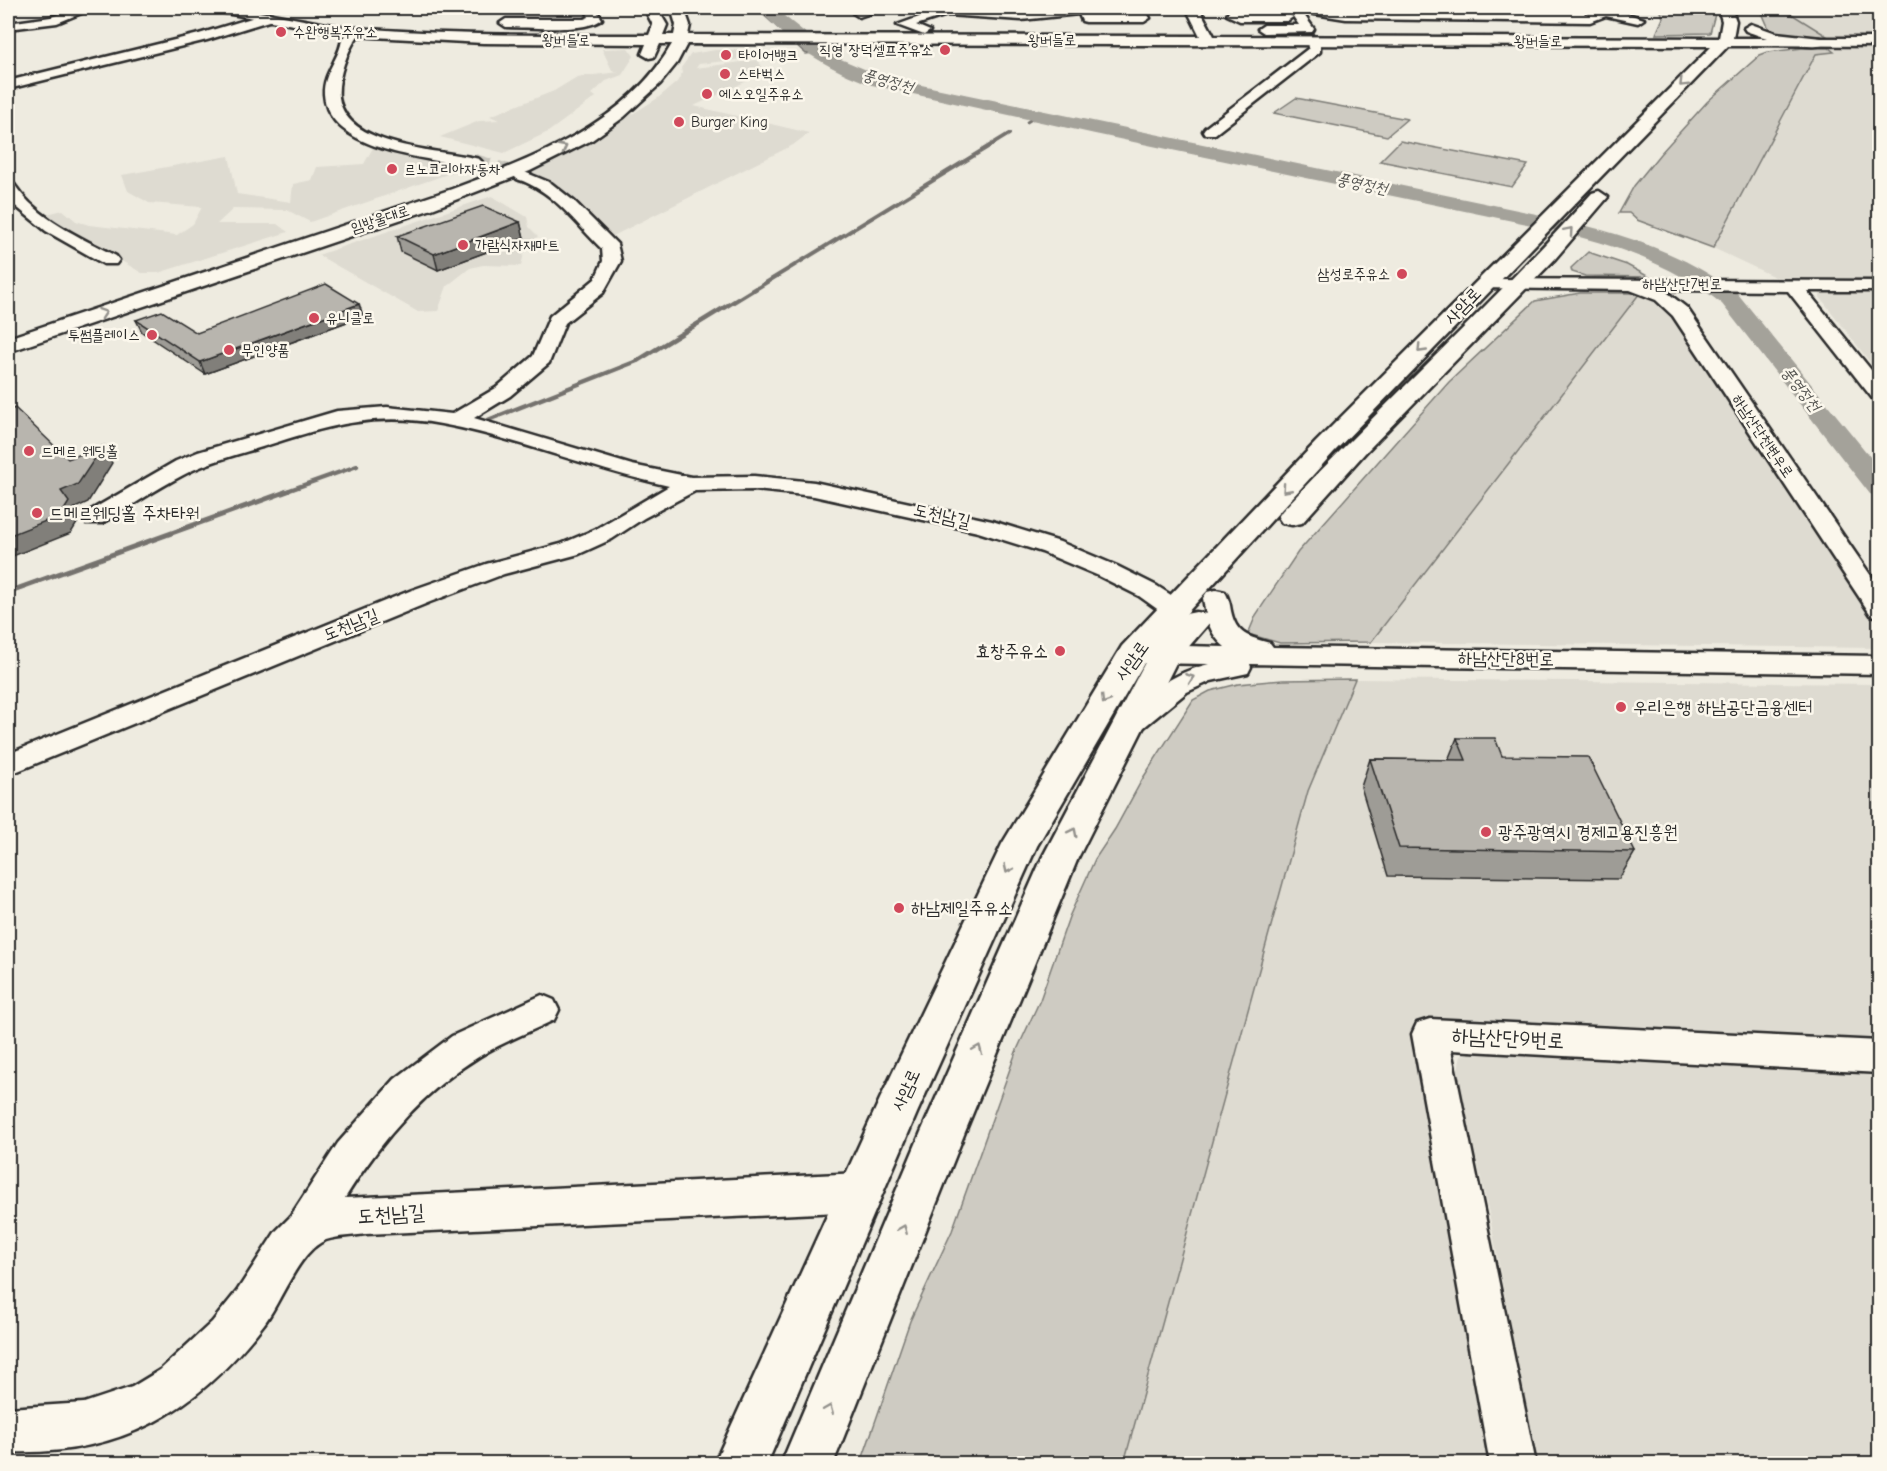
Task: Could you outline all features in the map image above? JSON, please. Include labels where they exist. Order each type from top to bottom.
[{"type":"main road","name":"왕버들로","points":[[220,8],[355,32],[483,39],[1724,42],[1745,40]]},
{"type":"main road","points":[[651,8],[660,25],[656,41]]},
{"type":"main road","points":[[678,8],[685,23],[682,41]]},
{"type":"main road","points":[[1193,8],[1209,40]]},
{"type":"main road","points":[[1724,42],[1730,30],[1725,8]]},
{"type":"main road","points":[[1745,40],[1774,37],[1821,42]]},
{"type":"main road","name":"임방울대로","points":[[8,329],[453,181],[519,155],[554,136],[618,92],[639,70],[656,41]]},
{"type":"main road","name":"임방울대로","points":[[8,345],[431,202],[515,170],[586,135],[618,113],[655,81],[682,41]]},
{"type":"main road","points":[[1609,41],[1692,48],[1702,52],[1706,61]]},
{"type":"main road","name":"사암로","points":[[1535,252],[1565,201],[1724,42]]},
{"type":"main road","name":"사암로","points":[[740,1464],[860,1191],[1020,844],[1149,654],[1176,610],[1325,447],[1535,252],[1590,207],[1614,182]]},
{"type":"main road","name":"사암로","points":[[807,1464],[943,1132],[1060,858],[1128,726],[1149,654],[1216,598],[1356,448],[1501,284]]},
{"type":"street","points":[[8,24],[37,8]]},
{"type":"street","points":[[8,24],[53,20],[88,8]]},
{"type":"street","points":[[506,23],[585,23],[596,19],[590,8]]},
{"type":"street","points":[[859,13],[880,8]]},
{"type":"street","points":[[931,8],[966,15],[1034,15],[1066,9],[1085,13]]},
{"type":"street","points":[[1573,16],[1584,8]]},
{"type":"street","points":[[899,11],[910,15],[920,12],[913,10]]},
{"type":"street","points":[[1262,23],[1257,12],[1298,11],[1375,17],[1573,16],[1590,18],[1610,10],[1638,19]]},
{"type":"street","points":[[483,39],[526,11]]},
{"type":"street","points":[[1234,12],[1233,15],[1262,23],[1308,29],[1298,11]]},
{"type":"street","points":[[924,31],[897,26],[945,12]]},
{"type":"street","points":[[1479,16],[1492,29],[1527,29]]},
{"type":"street","points":[[8,85],[203,37],[268,17]]},
{"type":"street","points":[[1375,17],[1392,22],[1395,26]]},
{"type":"street","points":[[355,32],[348,38],[349,46],[335,68],[332,105],[340,117],[366,138],[384,144],[474,162]]},
{"type":"street","points":[[1210,131],[1316,49],[1314,40]]},
{"type":"street","points":[[1745,40],[1769,47],[1821,42],[1880,42]]},
{"type":"street","points":[[456,420],[503,392],[542,359],[557,320],[597,289],[612,261],[611,248],[549,188],[534,177],[522,176]]},
{"type":"street","points":[[8,187],[9,194],[16,202],[57,231],[110,260]]},
{"type":"street","name":"하남산단7번로","points":[[1501,284],[1880,286]]},
{"type":"street","name":"하남산단천변우로","points":[[1630,284],[1662,296],[1680,312],[1880,609]]},
{"type":"street","points":[[1793,285],[1880,395]]},
{"type":"street","name":"도천남길","points":[[94,518],[206,457],[337,417],[387,413],[456,420],[628,471],[691,484],[754,483],[814,489],[984,526],[1051,547],[1098,566],[1148,591],[1176,610]]},
{"type":"street","name":"도천남길","points":[[8,765],[430,592],[495,569],[570,549],[617,527],[636,513],[691,484]]},
{"type":"street","points":[[1216,598],[1223,630],[1236,642],[1250,647],[1323,656]]},
{"type":"street","name":"하남산단8번로","points":[[1149,654],[1880,665]]},
{"type":"street","points":[[1128,726],[1177,683],[1194,675],[1323,656]]},
{"type":"street","points":[[8,1430],[42,1431],[115,1419],[152,1401],[190,1374],[223,1343],[304,1231],[336,1173],[369,1131],[407,1092],[456,1053],[542,1010]]},
{"type":"street","name":"하남산단9번로","points":[[1513,1464],[1430,1034],[1880,1057]]},
{"type":"street","name":"도천남길","points":[[304,1231],[326,1221],[366,1215],[860,1191]]},
{"type":"shaded area","name":"풍영정천","points":[[756,8],[773,8],[821,52],[806,54]]},
{"type":"shaded area","points":[[1660,8],[1712,8],[1715,14],[1710,33],[1656,34],[1663,18]]},
{"type":"shaded area","points":[[1760,8],[1782,8],[1830,38],[1777,34],[1769,29]]},
{"type":"shaded area","points":[[1782,8],[1879,8],[1879,38],[1830,38]]},
{"type":"shaded area","points":[[628,48],[634,56],[622,75],[606,81],[592,94],[596,97],[548,132],[504,153],[440,137],[479,121],[499,120],[490,116],[554,91],[577,77],[619,72],[612,70],[602,49]]},
{"type":"shaded area","points":[[1803,48],[1829,48],[1834,52],[1816,54],[1713,248],[1637,220],[1629,213],[1619,213],[1634,186],[1707,102],[1760,55]]},
{"type":"shaded area","points":[[1829,48],[1879,48],[1879,279],[1779,279],[1713,248],[1816,54],[1834,51]]},
{"type":"shaded area","points":[[715,50],[745,50],[752,58],[699,64],[696,68],[757,60],[766,72],[694,106],[809,133],[793,145],[611,237],[544,178],[530,172],[567,155],[658,98],[677,82],[682,73],[681,68],[691,54]]},
{"type":"shaded area","points":[[1296,98],[1407,119],[1387,136],[1274,113]]},
{"type":"shaded area","points":[[1400,141],[1528,165],[1512,187],[1380,161]]},
{"type":"shaded area","points":[[374,146],[445,162],[462,169],[310,222],[287,210],[233,209],[217,224],[277,224],[288,232],[158,273],[142,273],[62,226],[47,214],[63,210],[76,221],[89,225],[177,235],[193,224],[202,207],[149,203],[128,191],[122,175],[229,156],[237,194],[291,202],[293,184],[312,180],[317,167],[364,164]]},
{"type":"shaded area","points":[[492,196],[527,217],[529,227],[538,236],[525,249],[521,266],[483,265],[470,268],[447,286],[438,311],[418,312],[318,255]]},
{"type":"shaded area","points":[[1588,252],[1627,265],[1649,277],[1585,276],[1572,272],[1571,268]]},
{"type":"shaded area","points":[[1580,293],[1640,293],[1371,642],[1280,643],[1248,634],[1256,615],[1298,552],[1449,382],[1535,301]]},
{"type":"shaded area","points":[[1640,293],[1666,303],[1851,579],[1880,627],[1879,648],[1371,642]]},
{"type":"shaded area","points":[[1820,293],[1879,293],[1879,374],[1820,297]]},
{"type":"shaded area","points":[[1355,679],[1879,684],[1879,1042],[1413,1021],[1491,1463],[1124,1464],[1308,791]]},
{"type":"shaded area","points":[[1355,679],[1308,791],[1124,1463],[861,1463],[910,1321],[952,1231],[1016,1052],[1040,1000],[1069,917],[1095,859],[1115,829],[1143,778],[1193,700],[1210,691],[1238,684],[1283,680]]},
{"type":"shaded area","points":[[1472,1052],[1879,1072],[1879,1463],[1536,1463],[1491,1223],[1457,1073],[1461,1056]]},
{"type":"building","points":[[483,206],[520,222],[434,254],[397,236]]},
{"type":"building","points":[[326,284],[359,304],[200,362],[136,320],[162,311],[197,333]]},
{"type":"building","points":[[15,408],[68,459],[103,446],[78,484],[61,491],[69,502],[61,515],[8,536],[8,411]]},
{"type":"building","name":"광주광역시 경제고용진흥원","points":[[1457,738],[1495,738],[1502,756],[1588,757],[1635,852],[1399,848],[1370,759],[1466,760]]},
{"type":"waterway","name":"풍영정천","points":[[766,8],[805,43],[830,61],[878,81],[986,106],[1541,221],[1611,238],[1677,263],[1706,280],[1730,299],[1880,488]]},
{"type":"waterway","name":"풍영정천","points":[[1027,122],[1035,117]]},
{"type":"waterway","points":[[754,290],[1009,134]]},
{"type":"waterway","points":[[488,420],[637,361],[756,288]]},
{"type":"waterway","points":[[284,492],[357,466]]},
{"type":"waterway","points":[[8,592],[288,491]]},
{"type":"tunnel","points":[[474,162],[522,176]]},
{"type":"place","name":"수완행복주유소","points":[[281,32]]},
{"type":"place","name":"직영 장덕셀프주유소","points":[[945,50]]},
{"type":"place","name":"타이어뱅크","points":[[726,55]]},
{"type":"place","name":"스타벅스","points":[[725,74]]},
{"type":"place","name":"에스오일주유소","points":[[707,94]]},
{"type":"place","name":"Burger King","points":[[679,122]]},
{"type":"place","name":"르노코리아자동차","points":[[392,169]]},
{"type":"place","name":"가람식자재마트","points":[[463,245]]},
{"type":"place","name":"삼성로주유소","points":[[1402,274]]},
{"type":"place","name":"유니클로","points":[[314,318]]},
{"type":"place","name":"투썸플레이스","points":[[152,335]]},
{"type":"place","name":"무인양품","points":[[229,350]]},
{"type":"place","name":"드메르 웨딩홀","points":[[29,451]]},
{"type":"place","name":"드메르웨딩홀 주차타워","points":[[37,513]]},
{"type":"place","name":"효창주유소","points":[[1060,651]]},
{"type":"place","name":"우리은행 하남공단금융센터","points":[[1621,707]]},
{"type":"place","name":"광주광역시 경제고용진흥원","points":[[1486,832]]},
{"type":"place","name":"하남제일주유소","points":[[899,908]]}]
